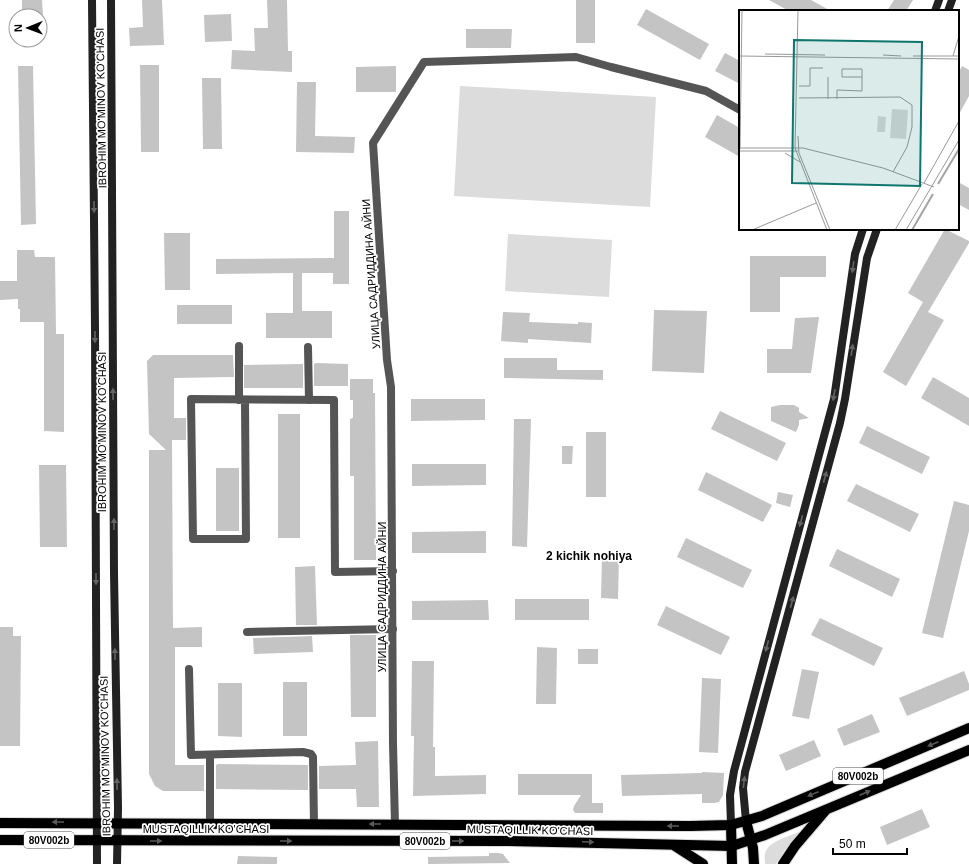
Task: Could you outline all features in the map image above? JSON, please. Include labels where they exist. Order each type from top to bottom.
[{"type":"main road","name":"IBROHIM MO'MINOV KO'CHASI","points":[[92,0],[97,864]]},
{"type":"main road","name":"IBROHIM MO'MINOV KO'CHASI","points":[[111,0],[117,864]]},
{"type":"main road","points":[[935,10],[939,0]]},
{"type":"main road","points":[[948,10],[952,0]]},
{"type":"main road","points":[[732,864],[730,796],[734,771],[834,399],[855,254],[863,230]]},
{"type":"main road","points":[[754,864],[753,848],[746,821],[743,788],[745,772],[784,632],[841,416],[867,258],[876,230]]},
{"type":"main road","name":"MUSTAQILLIK KO'CHASI","points":[[0,822],[314,825],[730,825],[762,816],[969,728]]},
{"type":"main road","name":"MUSTAQILLIK KO'CHASI","points":[[0,840],[506,841],[732,846],[751,841],[969,750]]},
{"type":"main road","points":[[783,864],[795,846],[826,809]]},
{"type":"main road","points":[[673,844],[703,864]]},
{"type":"street","name":"УЛИЦА САДРИДДИНА АЙНИ","points":[[395,824],[393,744],[391,387],[387,360],[373,143],[424,62],[576,57],[706,91],[739,109]]},
{"type":"street","points":[[239,346],[242,400],[246,539],[193,539],[191,399],[242,400],[334,400],[335,572],[393,571]]},
{"type":"street","points":[[308,347],[309,400]]},
{"type":"street","points":[[247,632],[393,629]]},
{"type":"street","points":[[189,669],[191,755],[303,752],[311,754],[313,757],[314,825]]},
{"type":"street","points":[[210,755],[210,824]]},
{"type":"shaded area","points":[[460,86],[656,97],[650,207],[454,196]]},
{"type":"shaded area","points":[[508,234],[612,240],[609,297],[505,291]]},
{"type":"shaded area","points":[[802,831],[785,850],[776,864],[765,864],[765,854],[768,847],[782,839]]},
{"type":"building","points":[[22,0],[42,0],[42,8],[22,8]]},
{"type":"building","points":[[142,0],[162,0],[164,45],[130,46],[129,28],[143,27]]},
{"type":"building","points":[[267,0],[287,0],[288,51],[292,51],[292,72],[231,69],[232,50],[255,51],[254,28],[268,28]]},
{"type":"building","points":[[576,0],[595,0],[595,43],[576,43]]},
{"type":"building","points":[[769,0],[811,0],[829,10],[787,10]]},
{"type":"building","points":[[894,0],[913,0],[907,10],[888,10]]},
{"type":"building","points":[[646,9],[709,44],[700,60],[637,25]]},
{"type":"building","points":[[231,14],[232,41],[205,42],[204,15]]},
{"type":"building","points":[[466,29],[512,29],[511,48],[466,48]]},
{"type":"building","points":[[725,53],[739,60],[739,83],[715,71]]},
{"type":"building","points":[[140,65],[159,65],[159,152],[141,152]]},
{"type":"building","points":[[18,66],[33,66],[36,224],[21,225]]},
{"type":"building","points":[[396,66],[396,92],[356,92],[356,67]]},
{"type":"building","points":[[962,66],[969,70],[969,96],[959,114],[959,72]]},
{"type":"building","points":[[202,78],[221,78],[222,149],[203,149]]},
{"type":"building","points":[[297,82],[316,82],[315,136],[355,137],[354,153],[296,152]]},
{"type":"building","points":[[717,115],[739,127],[739,156],[705,137]]},
{"type":"building","points":[[959,183],[969,188],[969,210],[959,205]]},
{"type":"building","points":[[334,211],[349,211],[349,284],[333,284],[333,273],[302,273],[302,311],[332,311],[332,338],[266,338],[266,313],[293,313],[293,273],[216,274],[216,259],[334,258]]},
{"type":"building","points":[[944,230],[969,241],[928,312],[944,320],[906,386],[883,372],[923,302],[908,293]]},
{"type":"building","points":[[164,233],[190,233],[190,290],[165,290]]},
{"type":"building","points":[[17,250],[34,250],[35,257],[55,257],[56,334],[64,334],[64,432],[44,431],[44,322],[20,322],[18,299],[0,300],[0,281],[17,281]]},
{"type":"building","points":[[750,256],[826,256],[826,277],[780,277],[780,312],[750,312]]},
{"type":"building","points":[[177,305],[232,305],[232,324],[177,324]]},
{"type":"building","points":[[654,310],[707,311],[704,373],[652,371]]},
{"type":"building","points":[[503,312],[530,313],[529,322],[578,324],[578,322],[592,323],[591,343],[528,339],[528,343],[501,341]]},
{"type":"building","points":[[819,317],[811,373],[767,373],[767,349],[792,349],[795,318]]},
{"type":"building","points":[[153,355],[233,355],[234,377],[174,378],[174,418],[186,418],[186,440],[172,440],[173,628],[202,627],[202,647],[175,647],[175,765],[204,765],[204,791],[163,791],[155,786],[149,774],[149,450],[166,450],[149,434],[147,361]]},
{"type":"building","points":[[504,358],[557,358],[557,370],[603,370],[603,380],[504,378]]},
{"type":"building","points":[[303,364],[303,388],[244,388],[244,365]]},
{"type":"building","points":[[314,364],[348,364],[348,386],[314,386]]},
{"type":"building","points":[[933,377],[969,398],[969,426],[921,398]]},
{"type":"building","points":[[350,379],[373,379],[373,393],[375,393],[376,560],[354,560],[354,476],[350,476],[350,419],[353,418],[353,400],[350,400]]},
{"type":"building","points":[[411,399],[485,399],[485,420],[411,421]]},
{"type":"building","points":[[780,405],[794,405],[799,408],[799,412],[809,418],[799,420],[799,425],[796,432],[771,421],[771,407]]},
{"type":"building","points":[[720,411],[786,443],[777,461],[711,429]]},
{"type":"building","points":[[278,414],[300,414],[300,538],[278,538]]},
{"type":"building","points":[[514,419],[531,419],[527,547],[512,546]]},
{"type":"building","points":[[867,426],[930,457],[922,474],[859,443]]},
{"type":"building","points":[[586,432],[606,432],[606,497],[586,497]]},
{"type":"building","points":[[562,446],[573,446],[572,464],[562,464]]},
{"type":"building","points":[[412,464],[486,464],[486,485],[412,486]]},
{"type":"building","points":[[39,465],[66,465],[67,547],[40,547]]},
{"type":"building","points":[[216,468],[239,468],[239,531],[216,531]]},
{"type":"building","points":[[706,472],[772,505],[763,522],[698,490]]},
{"type":"building","points":[[856,484],[919,514],[910,532],[847,501]]},
{"type":"building","points":[[778,492],[793,495],[790,507],[776,503]]},
{"type":"building","points":[[954,501],[969,505],[969,531],[943,638],[922,633]]},
{"type":"building","points":[[486,531],[486,553],[412,553],[412,532]]},
{"type":"building","points":[[686,538],[752,570],[743,588],[677,557]]},
{"type":"building","points":[[837,549],[900,579],[892,597],[829,566]]},
{"type":"building","points":[[602,556],[619,556],[618,599],[601,598]]},
{"type":"building","points":[[315,566],[317,625],[296,625],[295,567]]},
{"type":"building","points":[[515,599],[589,599],[589,620],[515,620]]},
{"type":"building","points":[[488,600],[489,620],[412,620],[412,601]]},
{"type":"building","points":[[666,606],[730,637],[721,655],[657,625]]},
{"type":"building","points":[[820,618],[883,648],[874,666],[811,635]]},
{"type":"building","points":[[0,627],[13,627],[13,636],[21,636],[20,746],[0,746]]},
{"type":"building","points":[[350,635],[376,635],[376,717],[351,717]]},
{"type":"building","points":[[312,636],[313,652],[254,654],[253,638]]},
{"type":"building","points":[[537,647],[557,648],[556,704],[536,704]]},
{"type":"building","points":[[578,649],[598,649],[598,664],[578,664]]},
{"type":"building","points":[[412,661],[434,661],[433,747],[435,747],[435,776],[486,775],[486,794],[413,796],[414,736],[411,736]]},
{"type":"building","points":[[802,669],[819,672],[809,719],[792,716]]},
{"type":"building","points":[[964,671],[969,684],[969,690],[907,716],[899,698]]},
{"type":"building","points":[[702,678],[721,679],[718,753],[699,752]]},
{"type":"building","points":[[283,682],[307,682],[307,736],[283,736]]},
{"type":"building","points":[[218,683],[242,683],[242,737],[218,736]]},
{"type":"building","points":[[872,714],[880,732],[844,746],[837,729]]},
{"type":"building","points":[[814,740],[821,756],[786,771],[779,755]]},
{"type":"building","points":[[378,741],[379,807],[357,807],[356,789],[319,789],[319,766],[356,765],[355,742]]},
{"type":"building","points":[[216,765],[308,765],[308,790],[216,789]]},
{"type":"building","points":[[702,772],[724,773],[723,795],[719,802],[702,803],[702,794],[622,796],[621,775]]},
{"type":"building","points":[[518,774],[592,774],[592,803],[603,803],[603,813],[575,813],[573,810],[574,806],[581,795],[518,795]]},
{"type":"building","points":[[922,809],[930,827],[887,845],[880,827]]},
{"type":"building","points":[[489,853],[503,854],[510,863],[428,864],[428,857],[489,856]]},
{"type":"building","points":[[238,856],[277,857],[277,864],[237,864]]},
{"type":"district","name":"2 kichik nohiya","points":[[589,556]]}]
